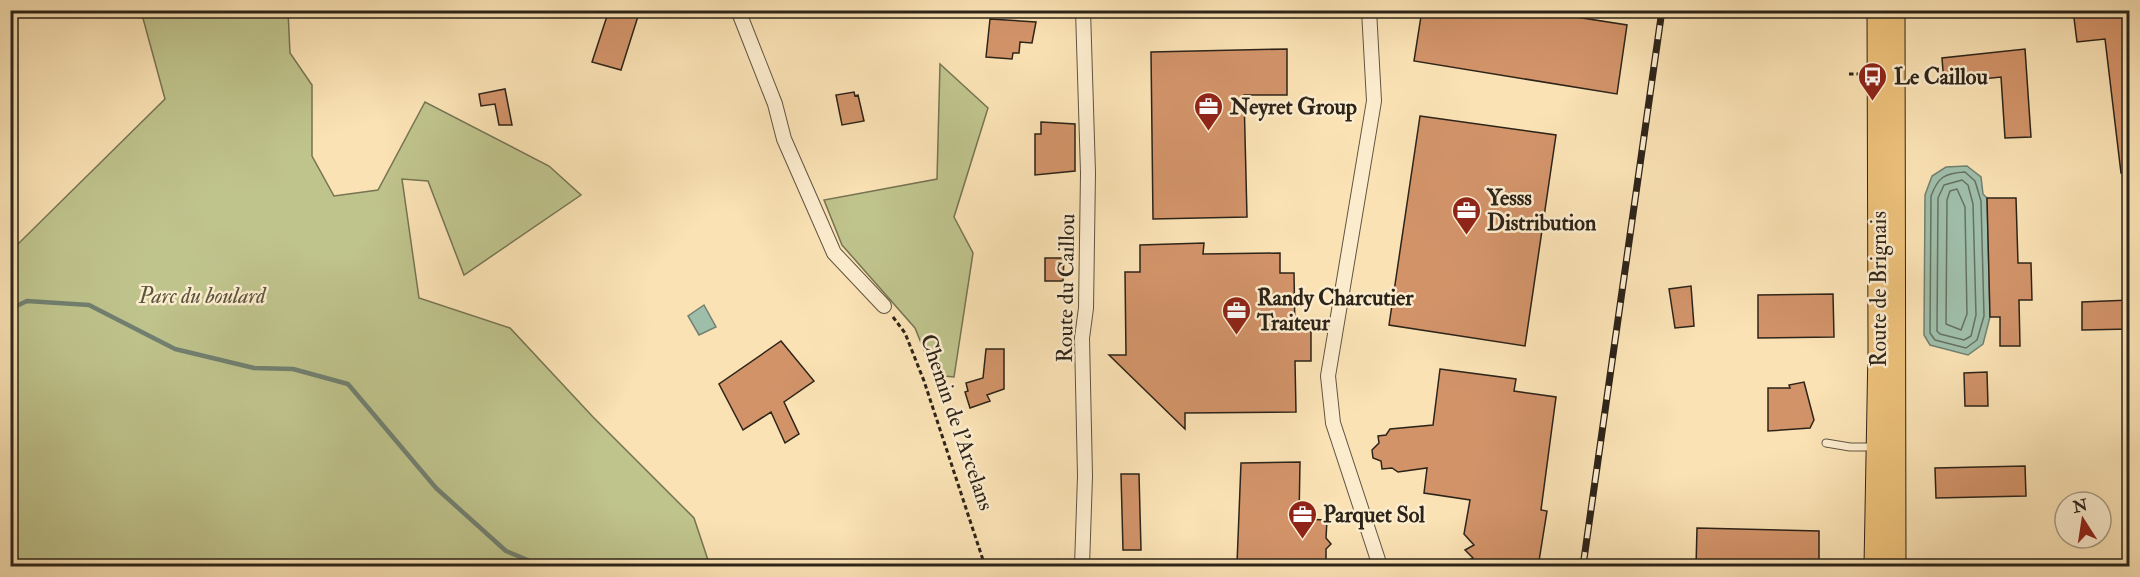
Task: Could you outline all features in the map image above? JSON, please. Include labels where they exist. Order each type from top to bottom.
[{"type":"main road","name":"Route de Brignais","points":[[1878,10],[1879,349],[1895,567]]},
{"type":"main road","name":"Route de Brignais","points":[[1875,567],[1886,448],[1894,10]]},
{"type":"street","points":[[738,10],[775,104],[784,139],[834,252],[884,306]]},
{"type":"street","name":"Route du Caillou","points":[[1082,567],[1084,454],[1082,338],[1086,308],[1088,174],[1083,10]]},
{"type":"street","points":[[1369,10],[1374,101],[1328,376],[1333,423],[1380,567]]},
{"type":"lane","points":[[1826,443],[1850,447],[1886,448]]},
{"type":"path","name":"Chemin de l'Arcelans","points":[[884,306],[905,333],[921,372],[985,567]]},
{"type":"green space","name":"Parc du boulard","points":[[141,11],[288,11],[290,53],[312,85],[312,156],[334,196],[378,190],[425,102],[549,166],[581,195],[464,275],[428,181],[402,179],[419,298],[510,328],[593,417],[694,518],[710,566],[11,566],[11,243],[17,245],[165,99]]},
{"type":"green space","points":[[940,64],[988,108],[954,217],[973,253],[954,377],[934,375],[915,328],[842,245],[824,200],[937,179]]},
{"type":"water","points":[[1967,166],[1981,177],[1983,194],[1987,198],[1990,317],[1983,344],[1968,355],[1930,345],[1924,335],[1925,195],[1932,176],[1946,167]]},
{"type":"water","points":[[704,305],[716,327],[699,335],[688,316]]},
{"type":"building","points":[[609,10],[640,10],[621,70],[592,62]]},
{"type":"building","points":[[1422,10],[1531,10],[1627,25],[1617,94],[1414,61]]},
{"type":"building","points":[[2073,10],[2130,10],[2130,173],[2121,173],[2105,39],[2077,42]]},
{"type":"building","points":[[990,19],[1036,22],[1032,43],[1020,42],[1019,53],[1013,53],[1012,59],[986,57]]},
{"type":"building","points":[[1287,49],[1287,95],[1244,95],[1247,217],[1153,219],[1151,52]]},
{"type":"building","points":[[2025,49],[2031,137],[2005,138],[2001,77],[1944,83],[1942,58]]},
{"type":"building","points":[[505,89],[512,125],[499,125],[495,104],[481,106],[479,94]]},
{"type":"building","points":[[854,92],[855,96],[858,95],[864,121],[842,125],[836,95]]},
{"type":"building","points":[[1420,116],[1556,135],[1525,346],[1389,325]]},
{"type":"building","points":[[1041,122],[1075,124],[1075,171],[1035,175],[1035,134],[1041,134]]},
{"type":"building","points":[[1987,198],[2016,198],[2018,263],[2031,263],[2032,300],[2019,300],[2020,346],[2000,346],[2000,317],[1990,317]]},
{"type":"building","points":[[1204,243],[1203,254],[1280,253],[1280,273],[1294,273],[1295,331],[1311,331],[1311,361],[1295,361],[1296,412],[1185,413],[1185,429],[1109,355],[1126,355],[1125,272],[1140,272],[1140,245]]},
{"type":"building","points":[[1045,258],[1064,258],[1063,281],[1045,281]]},
{"type":"building","points":[[1691,286],[1694,326],[1675,328],[1669,289]]},
{"type":"building","points":[[1833,294],[1834,337],[1758,338],[1758,295]]},
{"type":"building","points":[[2130,300],[2130,329],[2082,330],[2082,302]]},
{"type":"building","points":[[781,341],[814,381],[784,402],[799,434],[785,443],[771,412],[743,430],[719,384]]},
{"type":"building","points":[[986,349],[1004,349],[1004,389],[987,395],[990,401],[970,408],[965,392],[968,391],[966,383],[983,378]]},
{"type":"building","points":[[1440,369],[1516,379],[1514,391],[1556,397],[1541,510],[1547,511],[1538,567],[1455,567],[1473,558],[1465,550],[1474,545],[1464,534],[1470,500],[1424,493],[1427,468],[1398,472],[1392,468],[1382,469],[1381,461],[1373,458],[1372,450],[1379,443],[1378,436],[1386,435],[1390,429],[1433,425]]},
{"type":"building","points":[[1987,372],[1988,406],[1965,406],[1964,373]]},
{"type":"building","points":[[1804,382],[1814,420],[1810,428],[1768,431],[1768,388],[1790,388],[1789,385]]},
{"type":"building","points":[[1300,462],[1299,519],[1327,520],[1326,538],[1331,544],[1326,549],[1326,567],[1237,564],[1241,463]]},
{"type":"building","points":[[2025,466],[2026,496],[1936,498],[1935,468]]},
{"type":"building","points":[[1121,474],[1139,474],[1141,550],[1123,550]]},
{"type":"building","points":[[1697,528],[1819,531],[1819,567],[1696,567]]},
{"type":"waterway","points":[[10,309],[27,301],[89,305],[175,349],[254,368],[293,369],[348,384],[436,488],[506,551],[542,566]]},
{"type":"railway","points":[[1583,566],[1662,10]]},
{"type":"place","name":"Le Caillou","points":[[1873,102]]},
{"type":"place","name":"Neyret Group","points":[[1209,132]]},
{"type":"place","name":"Yesss Distribution","points":[[1466,236]]},
{"type":"place","name":"Randy Charcutier Traiteur","points":[[1236,336]]},
{"type":"place","name":"Parquet Sol","points":[[1302,540]]}]
